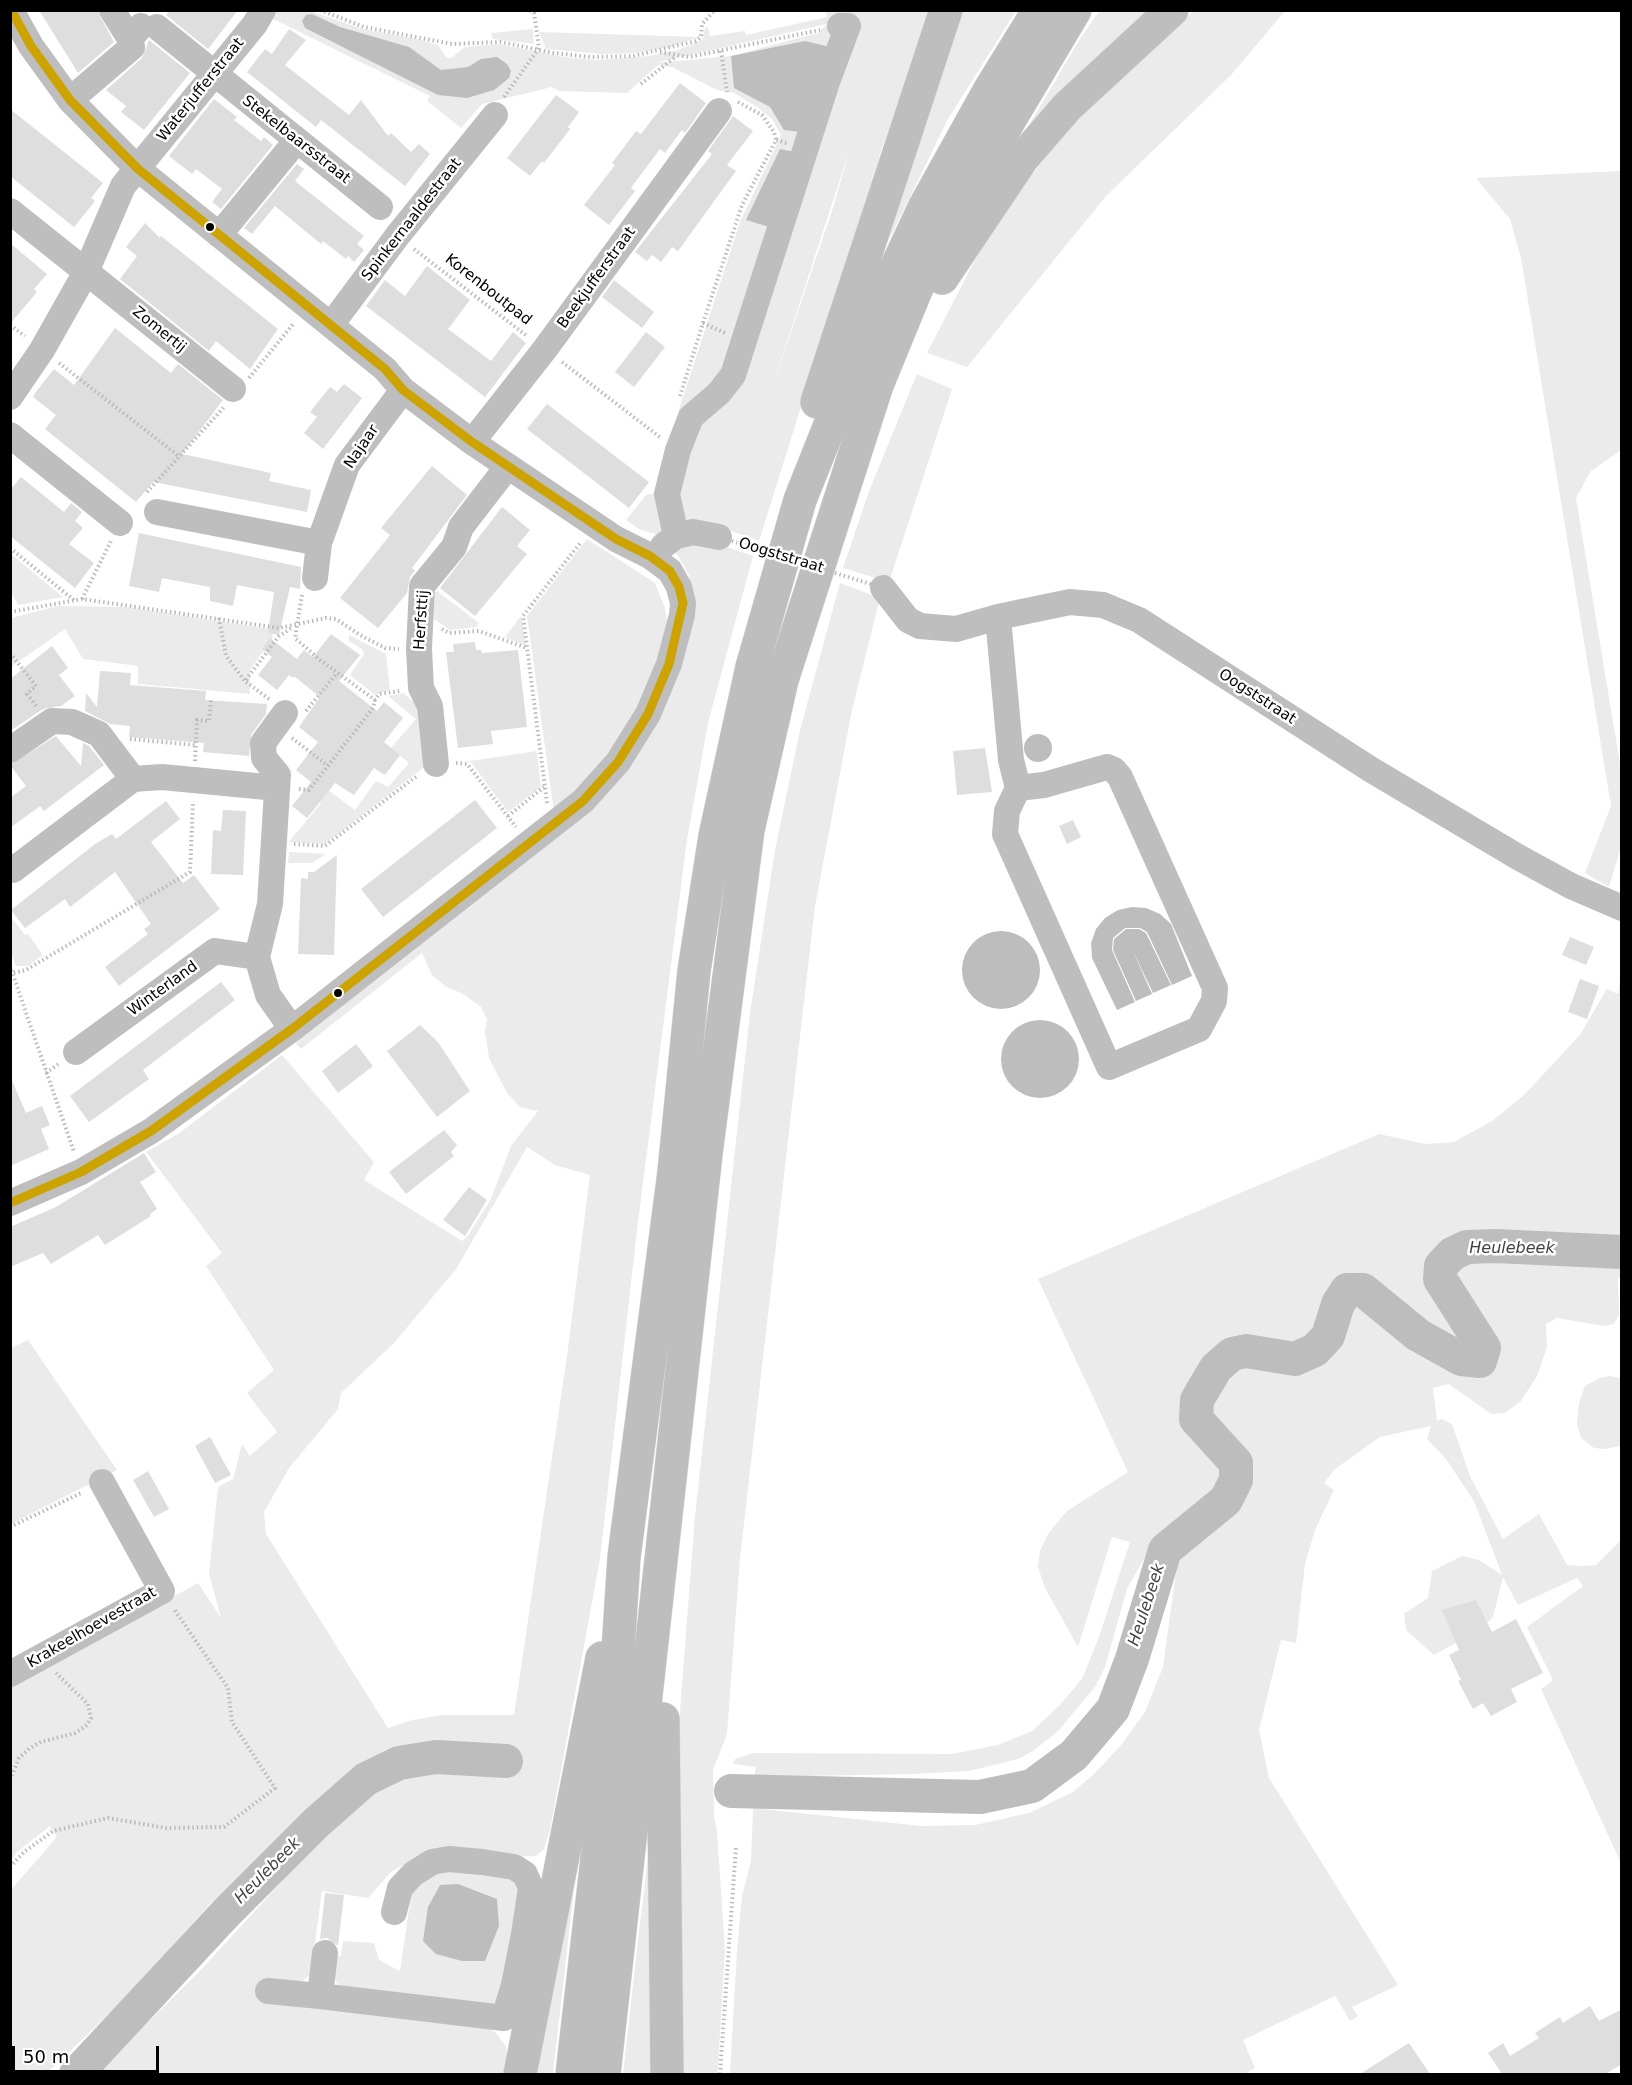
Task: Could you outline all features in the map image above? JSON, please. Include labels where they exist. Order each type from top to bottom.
[{"type":"highway","points":[[800,500],[802,447],[946,10]]},
{"type":"highway","points":[[572,2074],[614,1713],[624,1557],[674,1172],[694,971],[715,836],[752,667],[800,500],[873,317],[925,206],[988,92],[1039,10]]},
{"type":"highway","points":[[604,2074],[706,1154],[748,830],[782,680],[877,385],[916,290],[950,220],[1075,10]]},
{"type":"highway","points":[[877,385],[948,268],[1022,159],[1067,107],[1172,10]]},
{"type":"highway","points":[[522,2066],[589,1714],[624,1557]]},
{"type":"highway","points":[[662,1565],[667,2074]]},
{"type":"street","points":[[10,1203],[81,1172],[151,1131],[292,1029],[583,801],[618,762],[648,714],[669,664],[683,603],[680,587],[670,572],[650,556],[595,524],[472,442],[403,390],[385,369],[138,169],[70,100],[31,46],[11,10]]},
{"type":"street","points":[[70,100],[132,47],[130,39],[112,10]]},
{"type":"street","name":"Waterjufferstraat","points":[[138,169],[212,74],[255,24],[263,10]]},
{"type":"street","points":[[130,39],[156,19]]},
{"type":"street","name":"Stekelbaarsstraat","points":[[156,19],[212,74],[380,207]]},
{"type":"street","points":[[650,556],[676,536],[667,494],[678,450],[691,417],[719,393],[733,375],[746,341],[827,82],[848,26],[840,26]]},
{"type":"street","name":"Beekjufferstraat","points":[[472,442],[545,349],[728,102]]},
{"type":"street","name":"Spinkernaaldestraat","points":[[331,325],[398,235],[495,115]]},
{"type":"street","points":[[219,235],[297,140]]},
{"type":"street","points":[[10,397],[42,350],[86,272],[123,186],[138,169]]},
{"type":"street","name":"Zomertij","points":[[10,211],[235,392]]},
{"type":"street","name":"Najaar","points":[[315,578],[319,543],[347,465],[403,390]]},
{"type":"street","points":[[10,435],[120,523]]},
{"type":"street","name":"Herfsttij","points":[[436,764],[430,706],[421,688],[419,649],[422,586],[454,547],[461,527],[508,466]]},
{"type":"street","points":[[151,503],[319,543]]},
{"type":"street","name":"Oogststraat","points":[[676,536],[693,532],[719,537]]},
{"type":"street","name":"Oogststraat","points":[[880,587],[909,620],[920,626],[956,629],[998,617],[1070,602],[1104,605],[1138,620],[1370,769],[1518,857],[1621,908]]},
{"type":"street","points":[[998,617],[1011,760],[1018,788],[1007,811],[1005,834],[1109,1066],[1199,1029],[1214,1001],[1215,988],[1120,777],[1114,770],[1107,767],[1044,785],[1018,788]]},
{"type":"street","points":[[280,720],[263,743],[264,758],[278,781],[270,903],[256,957],[268,994],[292,1029]]},
{"type":"street","points":[[10,750],[49,722],[72,722],[99,734],[133,779]]},
{"type":"street","points":[[13,870],[133,779],[162,777],[194,780],[278,781]]},
{"type":"street","name":"Winterland","points":[[76,1052],[215,951],[256,957]]},
{"type":"street","name":"Krakeelhoevestraat","points":[[10,1674],[162,1590],[102,1482]]},
{"type":"street","points":[[525,1874],[550,1859],[565,1845]]},
{"type":"street","points":[[394,1912],[400,1888],[412,1874],[432,1862],[449,1860],[482,1862],[514,1867],[525,1874],[531,1888],[514,1985],[504,2018],[522,2066]]},
{"type":"street","points":[[320,1996],[325,1953]]},
{"type":"street","points":[[267,1990],[504,2018]]},
{"type":"path","points":[[320,10],[364,27],[452,44],[501,42],[539,48],[554,53],[591,57],[659,51],[702,37],[702,24],[716,10]]},
{"type":"path","points":[[495,115],[505,96],[539,48],[534,13],[529,10]]},
{"type":"path","points":[[659,51],[689,57],[840,26]]},
{"type":"path","points":[[679,399],[742,205],[776,140],[774,132],[762,115],[728,102],[721,51]]},
{"type":"path","points":[[641,84],[676,56]]},
{"type":"path","points":[[776,140],[808,148]]},
{"type":"path","name":"Korenboutpad","points":[[398,235],[678,450]]},
{"type":"path","points":[[151,503],[180,457],[307,306]]},
{"type":"path","points":[[703,323],[746,341]]},
{"type":"path","points":[[10,325],[180,457]]},
{"type":"path","points":[[82,600],[120,523]]},
{"type":"path","points":[[551,828],[523,616],[595,524]]},
{"type":"path","name":"Oogststraat","points":[[719,537],[880,587]]},
{"type":"path","points":[[10,549],[75,601]]},
{"type":"path","points":[[315,578],[303,590],[295,638],[337,673],[375,700]]},
{"type":"path","points":[[10,604],[12,611],[82,600],[279,628],[326,618],[336,619],[385,648],[419,649]]},
{"type":"path","points":[[219,618],[226,656],[280,720],[327,765]]},
{"type":"path","points":[[422,622],[431,622],[449,633],[479,631],[527,648]]},
{"type":"path","points":[[245,681],[279,636],[296,625]]},
{"type":"path","points":[[10,652],[36,686],[27,694],[49,722]]},
{"type":"path","points":[[280,720],[299,718],[337,673]]},
{"type":"path","points":[[278,781],[309,790],[373,708],[379,694],[421,688]]},
{"type":"path","points":[[12,972],[26,970],[190,872],[197,720],[209,721],[211,699]]},
{"type":"path","points":[[106,745],[119,738],[195,745]]},
{"type":"path","points":[[274,843],[325,846],[430,766],[436,764],[467,765],[529,844]]},
{"type":"path","points":[[508,816],[545,787]]},
{"type":"path","points":[[10,966],[81,1172]]},
{"type":"path","points":[[10,1527],[102,1482]]},
{"type":"path","points":[[10,1867],[24,1852],[53,1831],[108,1818],[166,1828],[224,1827],[275,1788],[232,1722],[228,1688],[162,1590]]},
{"type":"path","points":[[10,1780],[19,1758],[30,1748],[41,1742],[75,1733],[87,1725],[91,1718],[88,1704],[49,1668],[43,1656]]},
{"type":"path","points":[[720,2074],[736,1846]]},
{"type":"shaded area","points":[[277,11],[310,11],[363,29],[438,45],[446,57],[451,58],[465,47],[499,44],[564,57],[595,60],[649,56],[678,50],[702,40],[705,28],[708,27],[710,36],[745,31],[746,35],[827,17],[826,11],[933,11],[884,142],[759,541],[725,529],[658,535],[639,529],[626,520],[646,495],[656,493],[670,437],[740,222],[781,135],[772,119],[734,93],[717,90],[672,67],[658,65],[627,93],[559,91],[552,87],[482,104],[461,128],[427,101],[430,96],[271,18]],"holes":[[[827,24],[818,33],[731,56],[655,63]],[[850,149],[832,211],[770,393]]]},
{"type":"shaded area","points":[[958,11],[1016,11],[948,119],[851,318]]},
{"type":"shaded area","points":[[1099,11],[1151,11],[993,186],[1078,42]]},
{"type":"shaded area","points":[[1193,11],[1285,11],[1231,75],[1106,196],[967,367],[927,353],[995,221],[1054,147],[1107,87]]},
{"type":"shaded area","points":[[312,14],[340,27],[409,47],[441,70],[468,67],[481,59],[497,57],[507,64],[511,71],[509,78],[494,90],[467,98],[438,95],[305,28],[302,21],[306,15]]},
{"type":"shaded area","points":[[533,29],[534,44],[493,39],[491,33]]},
{"type":"shaded area","points":[[539,32],[699,37],[671,47],[636,53],[601,54],[546,49]]},
{"type":"shaded area","points":[[805,41],[830,47],[801,132],[784,130],[770,107],[734,88],[731,56]]},
{"type":"shaded area","points":[[780,149],[795,152],[773,228],[746,220]]},
{"type":"shaded area","points":[[1621,171],[1621,450],[1591,471],[1576,498],[1621,770],[1621,847],[1609,887],[1585,873],[1611,806],[1521,258],[1510,219],[1476,178]]},
{"type":"shaded area","points":[[917,374],[952,389],[889,582],[843,568],[869,491]]},
{"type":"shaded area","points":[[587,539],[655,583],[665,608],[667,623],[663,650],[643,704],[613,752],[554,812],[527,616]]},
{"type":"shaded area","points":[[712,542],[753,556],[708,723],[687,840],[637,1230],[600,1559],[550,1830],[544,1849],[536,1856],[408,1862],[391,1872],[368,1898],[322,1891],[314,1950],[316,1970],[295,1987],[478,2022],[495,2032],[506,2046],[508,2074],[95,2074],[199,1972],[362,1794],[394,1777],[433,1769],[510,1772],[510,1751],[469,1748],[424,1749],[399,1754],[371,1767],[347,1784],[267,1859],[213,1901],[118,2005],[46,2074],[11,2074],[10,1891],[57,1837],[50,1826],[17,1852],[11,1861],[11,1687],[198,1583],[221,1618],[209,1574],[218,1487],[233,1479],[242,1444],[250,1456],[277,1432],[247,1393],[274,1370],[206,1266],[222,1253],[146,1152],[178,1134],[282,1055],[374,1162],[364,1180],[462,1241],[467,1237],[491,1199],[511,1146],[538,1111],[520,1107],[507,1093],[489,1058],[485,1032],[487,1019],[481,1007],[463,994],[445,986],[432,975],[422,953],[301,1049],[296,1043],[625,772],[656,725],[674,677],[691,588],[689,575],[675,551],[675,546]],"holes":[[[527,1147],[555,1165],[590,1175],[567,1356],[514,1715],[442,1715],[413,1720],[388,1728],[266,1534],[264,1512],[289,1468],[338,1409],[341,1393],[394,1343],[456,1269]]]},
{"type":"shaded area","points":[[11,554],[63,597],[18,605],[11,593]]},
{"type":"shaded area","points":[[840,583],[880,598],[852,710],[815,906],[740,1558],[727,1734],[713,1770],[714,1816],[725,1950],[718,2068],[717,2074],[679,2074],[677,1803],[680,1711],[695,1516],[750,1013],[775,850],[800,730]]},
{"type":"shaded area","points":[[437,591],[479,623],[476,627],[450,630],[434,619],[430,595]]},
{"type":"shaded area","points":[[58,606],[126,607],[271,629],[273,637],[250,670],[250,694],[138,684],[138,666],[83,659],[65,629],[11,667],[11,618]]},
{"type":"shaded area","points":[[521,616],[526,646],[505,637]]},
{"type":"shaded area","points":[[349,635],[386,654],[390,690],[375,695],[350,675],[364,654],[362,649],[349,641]]},
{"type":"shaded area","points":[[404,693],[422,710],[429,763],[325,844],[289,842],[321,803],[311,795],[320,784],[355,810],[376,781],[388,787],[409,763],[391,748],[416,719],[388,696]]},
{"type":"shaded area","points":[[1038,734],[1048,738],[1052,748],[1048,758],[1038,762],[1028,758],[1024,748],[1028,738]]},
{"type":"shaded area","points":[[537,751],[541,787],[508,812],[470,761]]},
{"type":"shaded area","points":[[289,852],[326,854],[312,863],[288,863]]},
{"type":"shaded area","points":[[1132,907],[1146,908],[1160,914],[1171,924],[1192,976],[1172,985],[1147,932],[1140,928],[1125,928],[1113,938],[1112,950],[1135,1002],[1117,1010],[1092,958],[1091,943],[1096,929],[1105,918],[1118,910]]},
{"type":"shaded area","points":[[11,917],[25,935],[28,934],[43,955],[28,966],[16,966],[11,953]]},
{"type":"shaded area","points":[[1126,929],[1139,929],[1146,933],[1171,985],[1153,993],[1132,949],[1152,994],[1136,1001],[1113,950],[1114,939]]},
{"type":"shaded area","points":[[1001,931],[1016,934],[1029,942],[1037,955],[1040,970],[1037,985],[1029,998],[1016,1006],[1001,1009],[986,1006],[973,998],[965,985],[962,970],[965,955],[973,942],[986,934]]},
{"type":"shaded area","points":[[1621,972],[1621,1243],[1499,1241],[1471,1243],[1442,1252],[1434,1267],[1435,1286],[1473,1338],[1475,1347],[1472,1350],[1455,1348],[1435,1338],[1372,1286],[1358,1281],[1347,1282],[1341,1289],[1323,1332],[1306,1349],[1286,1353],[1230,1345],[1202,1379],[1185,1413],[1193,1433],[1229,1465],[1221,1493],[1146,1555],[1127,1589],[1105,1667],[1095,1687],[1058,1731],[1033,1751],[1018,1759],[969,1771],[913,1774],[754,1777],[756,1767],[733,1764],[735,1759],[754,1753],[952,1754],[998,1745],[1032,1731],[1060,1705],[1082,1679],[1099,1637],[1130,1542],[1112,1537],[1078,1647],[1045,1588],[1038,1567],[1040,1551],[1048,1534],[1067,1511],[1128,1472],[1038,1279],[1379,1134],[1426,1144],[1454,1142],[1492,1121],[1524,1095],[1580,1035],[1607,989],[1618,994]]},
{"type":"shaded area","points":[[1040,1020],[1055,1023],[1068,1031],[1076,1044],[1079,1059],[1076,1074],[1068,1087],[1055,1095],[1040,1098],[1025,1095],[1012,1087],[1004,1074],[1001,1059],[1004,1044],[1012,1031],[1025,1023]]},
{"type":"shaded area","points":[[1515,1253],[1621,1258],[1621,1277],[1618,1278],[1619,1315],[1614,1324],[1604,1326],[1557,1318],[1546,1324],[1547,1347],[1537,1376],[1521,1401],[1505,1413],[1491,1414],[1449,1384],[1433,1388],[1437,1421],[1442,1419],[1452,1424],[1470,1476],[1503,1539],[1539,1514],[1567,1565],[1583,1566],[1596,1565],[1621,1540],[1621,1863],[1541,1689],[1553,1680],[1527,1627],[1583,1586],[1577,1578],[1518,1605],[1503,1577],[1493,1617],[1481,1629],[1434,1655],[1406,1630],[1404,1614],[1428,1598],[1432,1571],[1462,1556],[1479,1560],[1502,1575],[1474,1501],[1446,1459],[1427,1439],[1431,1426],[1380,1437],[1335,1469],[1324,1483],[1334,1490],[1315,1530],[1305,1564],[1296,1643],[1281,1640],[1259,1730],[1269,1778],[1398,1985],[1352,2007],[1358,2016],[1350,2021],[1335,1996],[1243,2040],[1255,2068],[1245,2074],[730,2074],[737,1950],[742,1896],[751,1861],[753,1808],[921,1826],[975,1825],[1029,1813],[1073,1792],[1096,1772],[1122,1744],[1145,1712],[1163,1667],[1179,1549],[1224,1509],[1239,1488],[1245,1460],[1232,1443],[1214,1430],[1206,1418],[1205,1407],[1210,1390],[1227,1366],[1235,1360],[1246,1358],[1271,1365],[1292,1365],[1314,1358],[1332,1339],[1346,1304],[1353,1300],[1366,1301],[1427,1346],[1479,1372],[1491,1361],[1491,1349],[1454,1288],[1448,1270],[1467,1256]]},
{"type":"shaded area","points":[[28,1340],[117,1470],[11,1524],[11,1348]]},
{"type":"shaded area","points":[[1610,1376],[1621,1378],[1621,1446],[1594,1448],[1581,1438],[1577,1424],[1579,1403],[1585,1386],[1600,1378]]},
{"type":"shaded area","points":[[586,1782],[553,2074],[530,2074]]},
{"type":"shaded area","points":[[657,1786],[657,2074],[623,2074],[639,1931]]},
{"type":"shaded area","points":[[426,1869],[503,1873],[515,1882],[522,1893],[500,1999],[494,2004],[486,2006],[347,1994],[336,1982],[328,1955],[341,1956],[343,1941],[374,1943],[379,1960],[400,1971],[412,1889]]},
{"type":"shaded area","points":[[458,1884],[497,1899],[499,1926],[485,1961],[462,1961],[436,1954],[423,1941],[428,1907],[440,1885]]},
{"type":"building","points":[[39,10],[97,10],[114,42],[78,73]]},
{"type":"building","points":[[170,10],[238,10],[208,49],[166,15]]},
{"type":"building","points":[[289,29],[306,40],[285,65],[349,115],[361,100],[388,136],[391,133],[411,152],[419,144],[430,154],[405,186],[321,120],[316,127],[247,72],[265,49],[272,54]]},
{"type":"building","points":[[149,40],[190,73],[144,130],[121,112],[126,106],[106,90],[142,58]]},
{"type":"building","points":[[680,83],[706,103],[685,133],[682,130],[665,153],[660,149],[631,188],[635,191],[609,225],[584,205],[615,165],[612,163],[636,131],[641,134]]},
{"type":"building","points":[[556,95],[579,112],[568,127],[570,129],[544,163],[542,161],[530,176],[507,158]]},
{"type":"building","points":[[214,99],[237,117],[234,120],[261,141],[264,137],[273,145],[221,209],[212,202],[222,189],[196,169],[192,174],[169,156]]},
{"type":"building","points":[[10,109],[103,183],[91,198],[95,201],[74,227],[10,176]]},
{"type":"building","points":[[733,116],[753,131],[727,165],[736,171],[678,251],[672,247],[661,262],[652,255],[647,261],[635,252],[712,154],[708,151]]},
{"type":"building","points":[[297,164],[304,169],[295,181],[364,236],[357,244],[364,250],[354,262],[348,256],[346,259],[323,241],[321,244],[275,206],[252,234],[244,228]]},
{"type":"building","points":[[145,223],[160,238],[161,236],[278,329],[250,369],[216,341],[209,351],[120,279],[137,256],[126,247]]},
{"type":"building","points":[[10,243],[47,274],[34,289],[37,292],[10,324]]},
{"type":"building","points":[[427,266],[470,300],[448,329],[491,361],[513,332],[526,343],[485,397],[366,306],[385,280],[405,296]]},
{"type":"building","points":[[614,280],[654,312],[642,328],[602,297]]},
{"type":"building","points":[[115,328],[171,373],[178,364],[223,400],[182,454],[271,473],[269,481],[311,490],[307,512],[153,482],[136,502],[45,429],[56,415],[33,397],[35,393],[54,369],[74,385]]},
{"type":"building","points":[[646,332],[665,347],[634,387],[615,372]]},
{"type":"building","points":[[344,384],[362,398],[323,449],[304,433],[317,417],[310,412],[330,387],[337,392]]},
{"type":"building","points":[[547,404],[649,482],[629,508],[527,429]]},
{"type":"building","points":[[432,466],[467,495],[412,568],[415,571],[410,577],[407,593],[378,628],[340,598],[390,535],[381,528]]},
{"type":"building","points":[[21,477],[64,512],[71,503],[82,512],[75,521],[83,528],[69,544],[94,563],[75,588],[10,536],[10,490]]},
{"type":"building","points":[[502,507],[530,530],[517,546],[527,554],[475,616],[440,588]]},
{"type":"building","points":[[139,533],[301,567],[300,589],[290,587],[279,635],[268,633],[274,592],[237,585],[233,606],[210,601],[210,587],[162,578],[159,592],[129,586]]},
{"type":"building","points":[[331,634],[360,655],[339,681],[377,711],[384,702],[403,718],[384,742],[400,755],[385,775],[374,768],[354,795],[335,783],[307,818],[292,806],[311,782],[296,770],[318,742],[299,727],[320,697],[294,676],[293,678],[289,675],[277,690],[258,675],[272,657],[262,649],[270,638],[297,659],[304,650],[313,657]]},
{"type":"building","points":[[475,642],[476,650],[481,650],[482,653],[518,650],[527,727],[491,731],[493,744],[458,748],[446,652],[454,652],[453,644]]},
{"type":"building","points":[[52,646],[68,668],[59,675],[75,696],[61,706],[43,709],[10,731],[10,679]]},
{"type":"building","points":[[100,671],[131,673],[130,685],[206,691],[205,700],[267,704],[266,714],[251,735],[249,756],[203,752],[204,743],[129,737],[130,726],[110,724],[85,711],[86,693],[97,707]]},
{"type":"building","points":[[56,736],[81,766],[83,743],[89,746],[104,765],[44,811],[40,806],[10,828],[10,798],[26,786],[10,765]]},
{"type":"building","points":[[985,748],[992,792],[957,795],[953,751]]},
{"type":"building","points":[[475,800],[497,828],[383,917],[361,889]]},
{"type":"building","points":[[166,801],[180,819],[151,842],[183,883],[194,875],[220,909],[119,986],[105,967],[148,934],[144,929],[151,924],[115,872],[70,907],[65,899],[25,928],[11,910],[95,844],[112,834],[116,839]]},
{"type":"building","points":[[223,810],[246,811],[243,875],[211,874],[213,830],[221,831]]},
{"type":"building","points":[[1073,820],[1081,837],[1067,844],[1059,826]]},
{"type":"building","points":[[337,855],[334,955],[298,954],[301,878],[308,879],[308,872],[314,872]]},
{"type":"building","points":[[1570,937],[1594,947],[1586,965],[1562,955]]},
{"type":"building","points":[[1580,979],[1599,986],[1587,1019],[1568,1012]]},
{"type":"building","points":[[221,982],[235,1000],[143,1070],[149,1079],[89,1122],[70,1096]]},
{"type":"building","points":[[420,1025],[438,1042],[470,1091],[437,1117],[387,1051]]},
{"type":"building","points":[[356,1044],[373,1066],[338,1093],[322,1071]]},
{"type":"building","points":[[10,1076],[26,1113],[42,1106],[50,1125],[41,1129],[49,1149],[10,1166]]},
{"type":"building","points":[[444,1130],[457,1145],[451,1152],[454,1156],[406,1194],[389,1172]]},
{"type":"building","points":[[144,1153],[156,1172],[140,1182],[157,1209],[150,1214],[151,1216],[105,1245],[98,1235],[51,1264],[43,1253],[10,1267],[10,1227],[56,1207]]},
{"type":"building","points":[[469,1187],[487,1200],[465,1236],[443,1220]]},
{"type":"building","points":[[210,1437],[231,1475],[215,1483],[195,1446]]},
{"type":"building","points":[[148,1471],[169,1509],[154,1517],[133,1480]]},
{"type":"building","points":[[1476,1600],[1492,1632],[1516,1619],[1543,1673],[1511,1689],[1517,1702],[1491,1716],[1483,1703],[1473,1709],[1458,1681],[1461,1680],[1449,1655],[1459,1650],[1442,1610]]},
{"type":"building","points":[[325,1893],[344,1895],[338,1946],[327,1938],[320,1939]]},
{"type":"building","points":[[1590,2006],[1599,2021],[1622,2009],[1622,2064],[1605,2074],[1502,2074],[1488,2053],[1503,2043],[1510,2056],[1539,2038],[1535,2033],[1560,2017],[1563,2023]]},
{"type":"building","points":[[1409,2043],[1430,2074],[1360,2074]]},
{"type":"waterway","name":"Heulebeek","points":[[731,1791],[980,1797],[1032,1786],[1074,1755],[1113,1709],[1132,1659],[1165,1550],[1226,1500],[1236,1480],[1236,1463],[1196,1419],[1197,1400],[1216,1368],[1232,1354],[1246,1351],[1295,1359],[1315,1350],[1328,1336],[1338,1304],[1347,1290],[1363,1290],[1418,1335],[1461,1359],[1480,1361],[1484,1348],[1440,1279],[1441,1266],[1452,1254],[1467,1247],[1496,1246],[1622,1252]]},
{"type":"waterway","name":"Heulebeek","points":[[76,2074],[226,1913],[316,1823],[366,1779],[399,1763],[436,1757],[506,1761]]},
{"type":"transit line","points":[[10,1203],[81,1172],[151,1131],[292,1029],[583,801],[618,762],[648,714],[669,664],[683,603],[679,587],[670,571],[650,556],[616,539],[472,442],[403,390],[385,369],[138,169],[70,100],[31,46],[11,10]]}]
